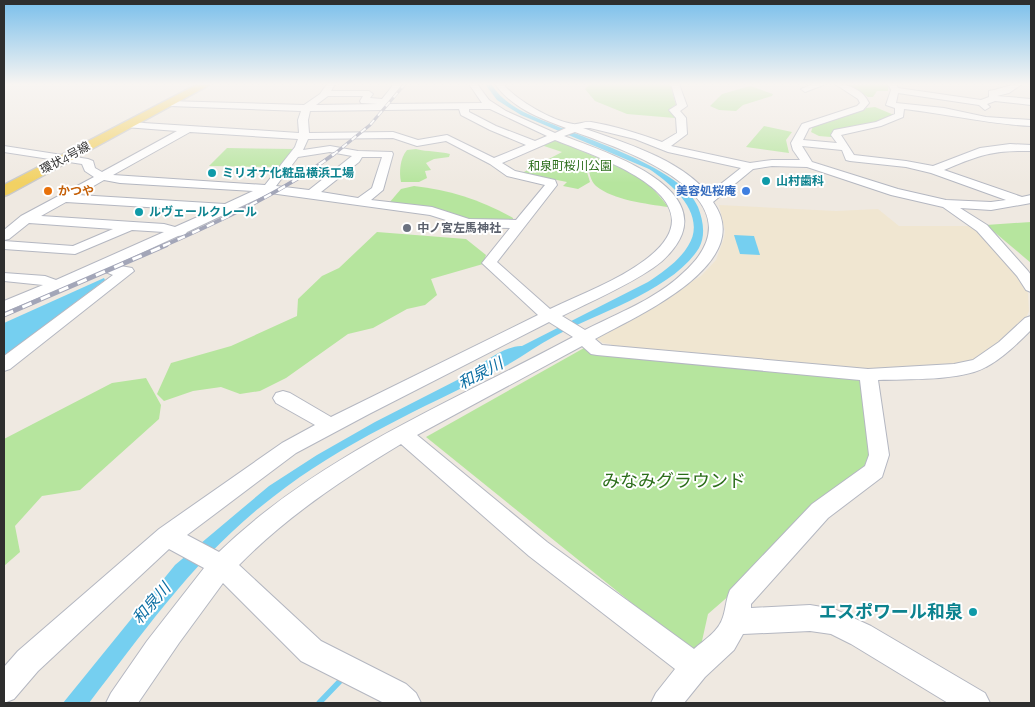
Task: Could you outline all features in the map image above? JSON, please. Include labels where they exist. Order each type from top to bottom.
[{"type":"main road","name":"環状4号線","points":[[4,191],[143,117]]},
{"type":"street","points":[[4,307],[104,266],[180,232],[268,189],[296,154],[304,136],[304,117]]},
{"type":"street","points":[[472,117],[535,145]]},
{"type":"street","points":[[7,679],[175,540],[211,504],[290,448],[330,426],[553,317],[651,264],[666,251],[678,229],[677,210],[668,195],[655,183],[639,172],[514,117]]},
{"type":"street","points":[[122,703],[156,650],[220,564],[290,507],[352,464],[402,434],[678,285],[696,270],[708,254],[715,234],[714,219],[707,201],[694,186],[669,167],[548,117]]},
{"type":"street","points":[[662,147],[682,134],[680,117]]},
{"type":"street","points":[[808,164],[798,150],[796,143],[800,133],[810,122],[828,117]]},
{"type":"street","points":[[897,117],[880,125],[838,132],[836,135],[846,148],[850,158],[906,164],[934,170],[1027,200]]},
{"type":"street","points":[[976,117],[1002,122],[1031,123]]},
{"type":"street","points":[[996,117],[1002,122]]},
{"type":"street","points":[[128,125],[304,136],[393,135],[404,137],[417,143],[447,138],[494,162],[511,174],[551,182],[551,185],[489,263],[539,309],[581,336],[597,350],[868,375],[954,370],[979,364],[1005,346],[1031,320]]},
{"type":"street","points":[[494,162],[572,128],[590,125],[639,137],[662,147],[750,166],[772,163],[808,164],[895,192],[946,204],[991,206],[1027,200]]},
{"type":"street","points":[[4,236],[26,219],[188,129]]},
{"type":"street","points":[[796,143],[822,144],[846,148]]},
{"type":"street","points":[[934,170],[980,151],[1010,147],[1031,148]]},
{"type":"street","points":[[4,149],[87,162],[90,170],[101,176],[126,181],[193,183],[268,189],[432,211],[468,223],[521,224]]},
{"type":"street","points":[[296,154],[330,149],[358,154],[388,154],[377,190],[360,202]]},
{"type":"street","points":[[312,194],[355,160],[358,154]]},
{"type":"street","points":[[707,201],[750,166]]},
{"type":"street","points":[[63,198],[229,208]]},
{"type":"street","points":[[946,204],[956,213],[970,218],[982,228],[1023,274],[1031,287]]},
{"type":"street","points":[[26,219],[164,228],[180,232]]},
{"type":"street","points":[[4,245],[75,250],[130,226]]},
{"type":"street","points":[[4,365],[127,271],[115,270],[104,266]]},
{"type":"street","points":[[4,277],[45,280],[55,285]]},
{"type":"street","points":[[666,703],[695,667],[724,641],[736,622],[739,599],[820,511],[874,471],[879,455],[868,375]]},
{"type":"street","points":[[283,398],[330,426]]},
{"type":"street","points":[[402,434],[538,549],[695,667]]},
{"type":"street","points":[[175,540],[220,564],[311,651],[396,694],[406,703]]},
{"type":"street","points":[[736,622],[810,618],[834,622],[861,635],[975,703]]},
{"type":"shaded area","points":[[719,205],[836,211],[878,209],[899,226],[977,226],[1017,273],[1028,293],[1029,311],[1024,322],[978,359],[955,365],[871,370],[611,346],[611,344],[603,343],[597,339],[597,337],[701,276],[716,260],[725,231]]},
{"type":"green space","points":[[836,117],[891,117],[887,120],[831,133],[831,137],[819,136],[811,132],[814,123]]},
{"type":"green space","points":[[764,126],[792,132],[786,140],[789,153],[746,147]]},
{"type":"green space","name":"和泉町桜川公園","points":[[555,139],[598,158],[586,164],[590,182],[578,189],[563,186],[567,182],[522,173],[562,152],[541,145]]},
{"type":"green space","points":[[227,148],[295,149],[280,167],[209,166]]},
{"type":"green space","points":[[416,149],[450,154],[449,157],[434,159],[426,163],[431,170],[425,171],[427,178],[419,182],[401,182],[401,161],[407,150]]},
{"type":"green space","points":[[599,158],[638,177],[654,190],[668,207],[640,203],[603,191],[594,184],[589,173],[588,164]]},
{"type":"green space","points":[[414,186],[453,193],[477,201],[513,218],[513,222],[478,222],[389,203],[401,189]]},
{"type":"green space","points":[[1031,222],[1031,263],[986,225]]},
{"type":"green space","points":[[377,232],[466,239],[486,255],[483,264],[431,279],[437,295],[425,305],[407,309],[373,328],[348,334],[286,378],[260,391],[240,394],[221,387],[193,391],[164,401],[157,394],[171,363],[231,346],[297,316],[298,299],[322,276],[339,268]]},
{"type":"green space","name":"みなみグラウンド","points":[[584,348],[864,379],[870,463],[762,567],[708,614],[700,650],[690,650],[426,437]]},
{"type":"green space","points":[[146,378],[161,405],[159,419],[80,490],[42,496],[15,526],[20,552],[4,566],[4,439],[112,383]]},
{"type":"water","name":"和泉川","points":[[526,117],[534,117],[610,147],[655,168],[674,180],[689,193],[698,207],[703,228],[699,248],[687,263],[653,288],[572,327],[500,369],[383,427],[300,477],[246,519],[197,568],[152,621],[89,703],[63,703],[175,565],[269,486],[317,455],[375,422],[467,375],[485,361],[501,352],[522,346],[648,282],[680,257],[688,246],[693,234],[694,223],[691,212],[677,192],[649,169]]},
{"type":"water","points":[[734,235],[754,236],[760,255],[740,254]]},
{"type":"water","points":[[104,278],[105,280],[4,356],[4,323]]},
{"type":"waterway","points":[[319,703],[342,679]]},
{"type":"railway","points":[[333,155],[370,125],[377,117]]},
{"type":"railway","points":[[163,246],[273,193],[334,154]]},
{"type":"railway","points":[[4,315],[166,245]]},
{"type":"place","name":"ミリオナ化粧品横浜工場","points":[[212,173]]},
{"type":"place","name":"山村歯科","points":[[766,181]]},
{"type":"place","name":"かつや","points":[[48,191]]},
{"type":"place","name":"美容処桜庵","points":[[746,191]]},
{"type":"place","name":"ルヴェールクレール","points":[[139,212]]},
{"type":"place","name":"中ノ宮左馬神社","points":[[407,228]]},
{"type":"place","name":"エスポワール和泉","points":[[973,612]]}]
